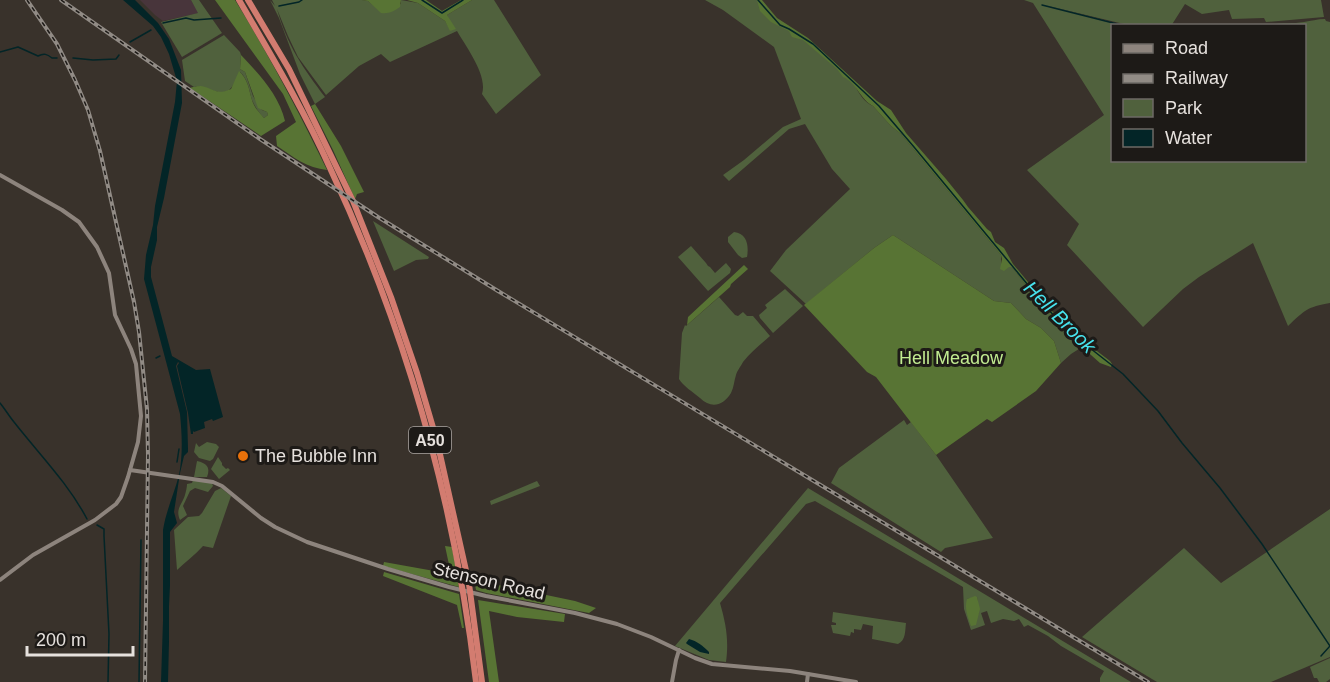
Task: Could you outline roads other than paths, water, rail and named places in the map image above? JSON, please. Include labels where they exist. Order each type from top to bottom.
[{"type":"highway","name":"A50","points":[[239,0],[282,73],[336,182],[388,309],[406,360],[430,439],[449,521],[462,584],[476,682]]},
{"type":"highway","name":"A50","points":[[248,0],[289,69],[360,219],[391,297],[437,441],[469,585],[482,682]]},
{"type":"street","points":[[0,175],[63,210],[79,222],[92,239],[111,281],[115,315],[136,364],[141,416],[138,442],[126,486],[116,504],[96,520],[33,555],[0,580]]},
{"type":"street","name":"Stenson Road","points":[[130,470],[217,483],[274,527],[307,542],[449,587],[617,624],[712,664],[790,671],[856,682]]},
{"type":"street","points":[[672,682],[679,650]]},
{"type":"street","points":[[807,682],[808,674]]},
{"type":"water","points":[[123,0],[135,0],[158,23],[169,39],[181,70],[182,103],[157,227],[151,277],[172,356],[196,370],[210,369],[223,417],[204,422],[205,428],[193,431],[191,434],[178,362],[176,366],[187,412],[188,452],[184,456],[180,473],[174,512],[177,523],[170,532],[168,682],[161,682],[163,530],[179,475],[182,452],[181,429],[180,414],[144,279],[146,255],[177,81],[161,37],[153,26]]},
{"type":"water","points":[[689,639],[702,646],[709,654],[700,652],[687,644]]},
{"type":"waterway","name":"Hell Brook","points":[[279,6],[302,0]]},
{"type":"waterway","name":"Hell Brook","points":[[422,0],[442,13],[463,0]]},
{"type":"waterway","name":"Hell Brook","points":[[758,0],[780,25],[813,44],[879,106],[1067,330],[1123,374],[1158,411],[1262,544],[1330,646],[1321,656]]},
{"type":"waterway","points":[[1042,5],[1117,24]]},
{"type":"waterway","name":"Hell Brook","points":[[163,23],[186,18],[194,20],[221,18]]},
{"type":"waterway","name":"Hell Brook","points":[[130,42],[151,30]]},
{"type":"waterway","name":"Hell Brook","points":[[0,52],[18,47],[38,56],[45,54],[57,58]]},
{"type":"waterway","name":"Hell Brook","points":[[73,58],[116,59],[119,55]]},
{"type":"waterway","points":[[156,358],[160,356]]},
{"type":"waterway","points":[[0,403],[62,481],[87,519]]},
{"type":"waterway","points":[[177,462],[179,449]]},
{"type":"waterway","points":[[97,525],[104,529],[109,634],[108,682]]},
{"type":"waterway","points":[[139,682],[141,540]]},
{"type":"railway","points":[[27,0],[57,44],[88,110],[100,151],[134,302],[147,409],[145,682]]},
{"type":"railway","points":[[61,0],[260,139],[378,217],[1148,682]]},
{"type":"place","name":"The Bubble Inn","points":[[243,456]]},
{"type":"park label","name":"Hell Meadow","points":[[951,358]]}]
